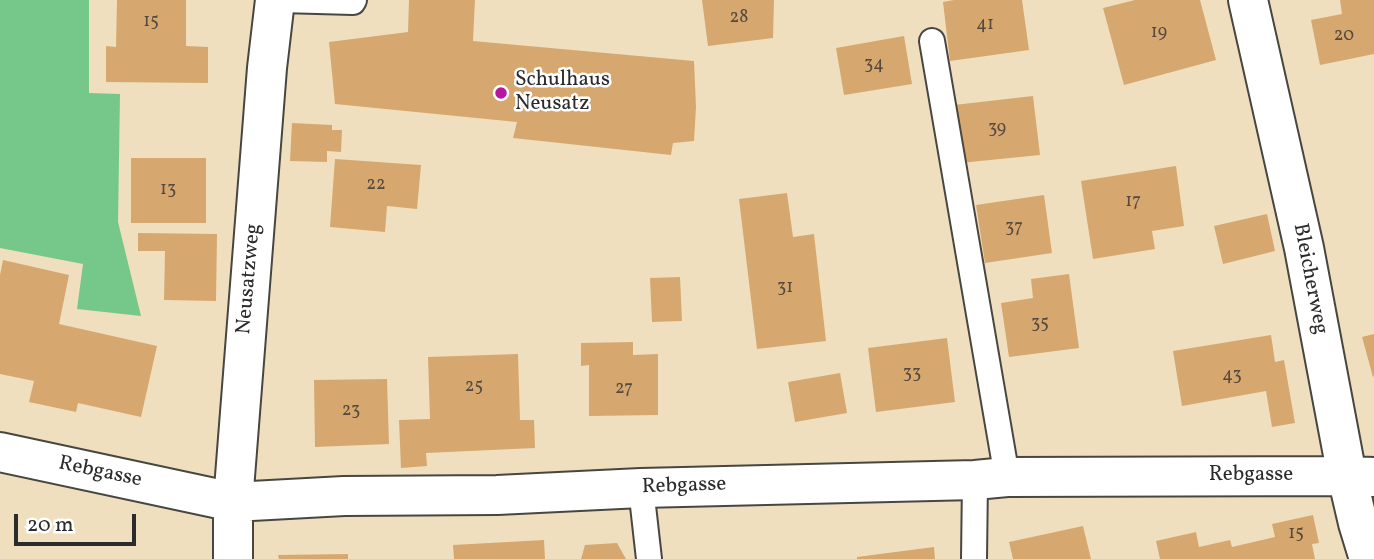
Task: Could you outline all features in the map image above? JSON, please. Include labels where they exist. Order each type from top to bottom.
[{"type":"street","name":"Neusatzweg","points":[[233,559],[233,502],[267,68],[275,0]]},
{"type":"street","name":"Bleicherweg","points":[[1248,0],[1304,248],[1361,477],[1357,523],[1369,559]]},
{"type":"street","name":"Rebgasse","points":[[0,452],[233,502],[344,496],[497,495],[641,488],[991,479],[1361,477]]},
{"type":"lane","points":[[281,0],[354,0]]},
{"type":"lane","points":[[932,41],[991,479],[974,559]]},
{"type":"lane","points":[[641,488],[649,559]]},
{"type":"green space","points":[[0,0],[89,0],[89,93],[120,94],[118,222],[141,316],[77,309],[83,264],[0,248]]},
{"type":"building","points":[[117,0],[186,0],[186,46],[208,47],[208,83],[106,82],[106,46],[116,47]]},
{"type":"building","points":[[409,0],[475,0],[473,41],[694,61],[694,141],[673,143],[671,155],[513,138],[517,122],[335,104],[329,42],[408,32]]},
{"type":"building","points":[[702,0],[774,0],[773,38],[708,46]]},
{"type":"building","points":[[1022,0],[1029,50],[950,61],[943,2]]},
{"type":"building","points":[[1135,0],[1200,0],[1216,60],[1124,85],[1103,8]]},
{"type":"building","points":[[1340,0],[1374,0],[1374,54],[1320,65],[1311,20],[1342,14]]},
{"type":"building","points":[[904,36],[912,84],[844,95],[836,48]]},
{"type":"building","points":[[1033,96],[1040,155],[960,163],[954,105]]},
{"type":"building","points":[[292,123],[332,125],[332,130],[342,130],[341,152],[327,151],[327,162],[290,161]]},
{"type":"building","points":[[131,158],[206,158],[206,223],[131,223]]},
{"type":"building","points":[[335,159],[421,165],[417,209],[387,206],[385,232],[330,227]]},
{"type":"building","points":[[1176,166],[1184,226],[1152,231],[1155,249],[1093,259],[1081,181]]},
{"type":"building","points":[[787,193],[793,237],[814,234],[826,341],[757,349],[739,199]]},
{"type":"building","points":[[1044,195],[1052,253],[985,263],[976,205]]},
{"type":"building","points":[[1267,214],[1275,251],[1223,264],[1214,226]]},
{"type":"building","points":[[138,233],[217,234],[216,301],[164,300],[165,251],[138,251]]},
{"type":"building","points":[[3,260],[69,275],[59,324],[157,346],[141,417],[78,403],[76,412],[29,402],[34,381],[0,374],[0,275]]},
{"type":"building","points":[[1069,274],[1079,348],[1009,357],[1001,303],[1033,298],[1031,279]]},
{"type":"building","points":[[680,277],[682,321],[652,322],[650,278]]},
{"type":"building","points":[[1374,334],[1374,376],[1373,377],[1362,337]]},
{"type":"building","points":[[1271,335],[1275,362],[1284,360],[1295,423],[1272,427],[1266,391],[1182,406],[1173,351]]},
{"type":"building","points":[[947,338],[955,402],[876,412],[868,348]]},
{"type":"building","points":[[633,342],[633,355],[658,354],[658,415],[589,416],[589,365],[581,366],[581,343]]},
{"type":"building","points":[[518,354],[520,420],[534,420],[535,448],[426,453],[427,466],[401,468],[399,420],[430,419],[428,357]]},
{"type":"building","points":[[840,373],[847,413],[795,422],[788,382]]},
{"type":"building","points":[[387,379],[389,444],[315,447],[314,380]]},
{"type":"building","points":[[1313,515],[1319,543],[1312,544],[1315,559],[1160,559],[1156,541],[1196,532],[1199,547],[1230,540],[1232,547],[1275,537],[1272,524]]},
{"type":"building","points":[[1083,526],[1091,559],[1013,559],[1009,542]]},
{"type":"building","points":[[544,540],[545,559],[454,559],[453,545]]},
{"type":"building","points":[[617,543],[626,559],[581,559],[585,545]]},
{"type":"building","points":[[934,547],[935,559],[857,559],[857,557]]},
{"type":"building","points":[[348,554],[348,559],[279,559],[278,555]]},
{"type":"place","name":"Schulhaus Neusatz","points":[[501,93]]}]
